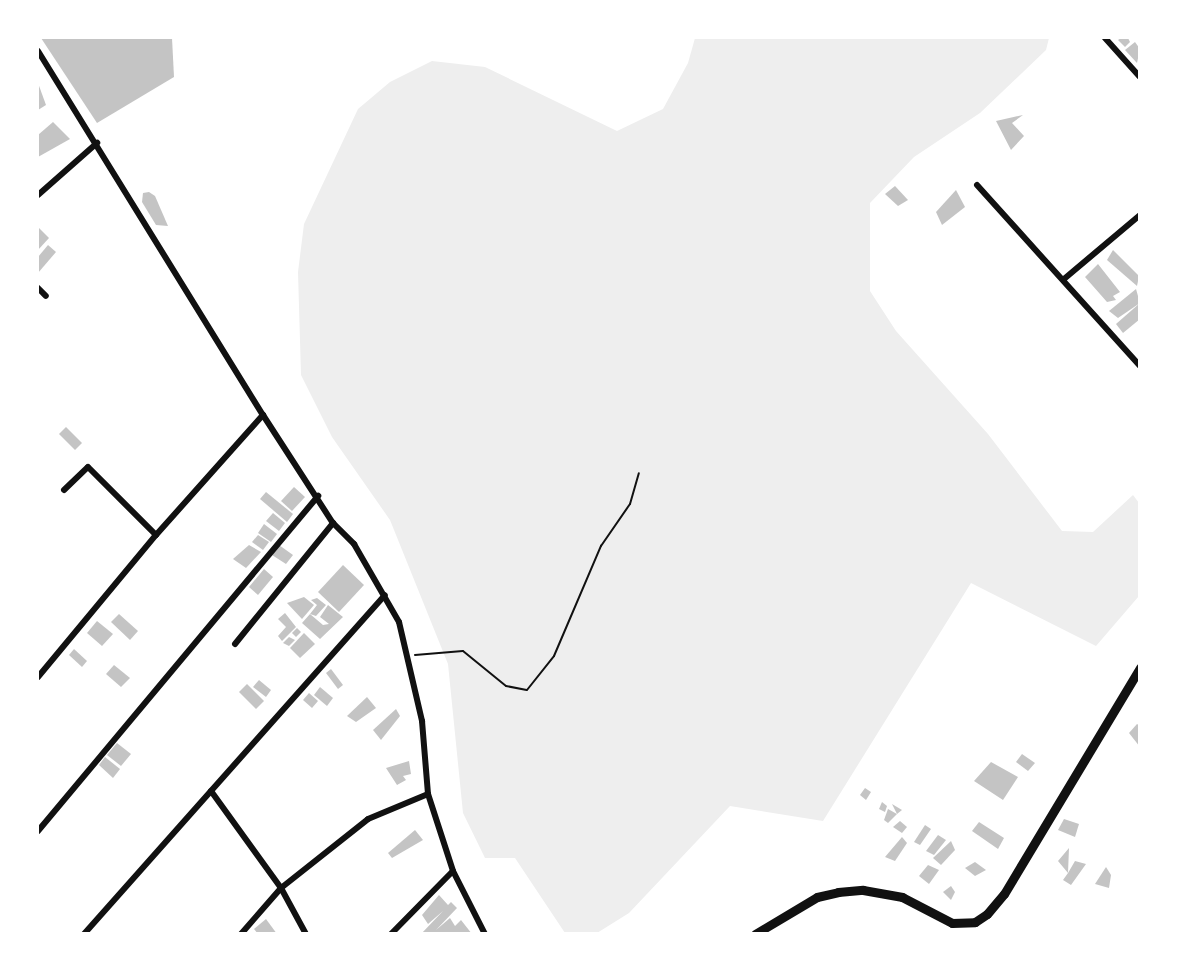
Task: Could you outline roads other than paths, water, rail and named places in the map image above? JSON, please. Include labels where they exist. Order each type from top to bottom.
[{"type":"street","points":[[1105,38],[1140,77]]},
{"type":"street","points":[[38,51],[97,143],[263,415],[318,496],[333,523],[354,544],[399,622],[409,656],[422,721],[428,794],[453,870],[485,933]]},
{"type":"street","points":[[38,195],[97,143]]},
{"type":"street","points":[[977,186],[1064,279],[1140,366]]},
{"type":"street","points":[[1064,279],[1140,215]]},
{"type":"street","points":[[38,288],[46,296]]},
{"type":"street","points":[[38,677],[156,535],[263,415]]},
{"type":"street","points":[[64,490],[88,467],[156,535]]},
{"type":"street","points":[[38,831],[318,496]]},
{"type":"street","points":[[235,644],[333,523]]},
{"type":"street","points":[[84,933],[385,595]]},
{"type":"street","points":[[755,933],[817,897],[838,892],[863,890],[902,897],[952,922],[975,922],[987,914],[1004,894],[1137,675]]},
{"type":"street","points":[[211,791],[281,888],[306,933]]},
{"type":"street","points":[[241,933],[281,888],[368,819],[428,794]]},
{"type":"street","points":[[391,933],[453,870]]}]
